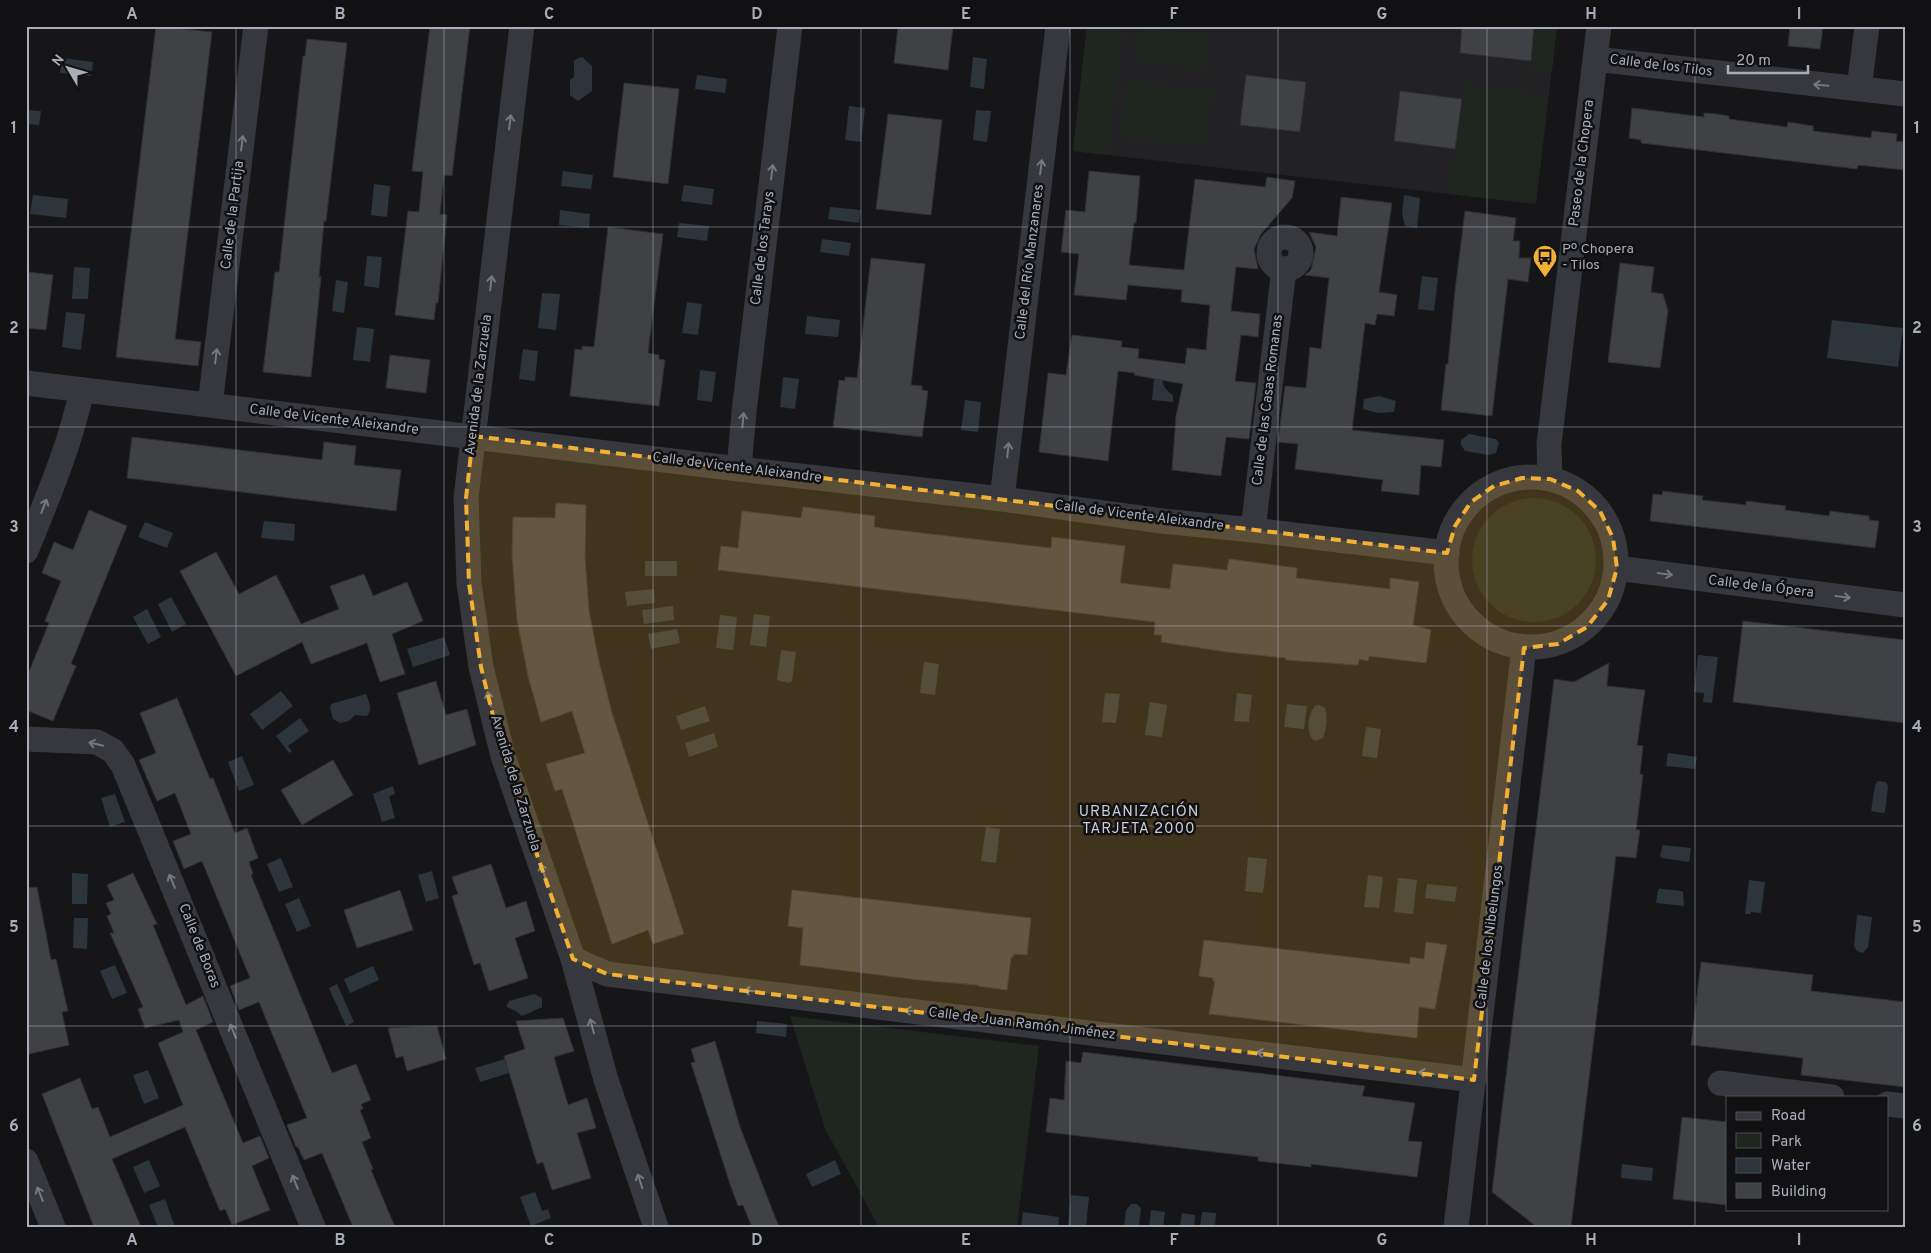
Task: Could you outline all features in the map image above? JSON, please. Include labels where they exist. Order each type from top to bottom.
[{"type":"street","name":"Calle de la Partija","points":[[210,405],[256,26]]},
{"type":"street","name":"Avenida de la Zarzuela","points":[[522,26],[466,498],[469,583],[481,667],[503,756],[573,959],[606,1080],[656,1227]]},
{"type":"street","name":"Calle de los Tarays","points":[[739,469],[744,412],[790,26]]},
{"type":"street","name":"Calle del Río Manzanares","points":[[1002,499],[1058,26]]},
{"type":"street","name":"Paseo de la Chopera","points":[[1550,479],[1550,434],[1599,26]]},
{"type":"street","points":[[1859,89],[1867,26]]},
{"type":"street","name":"Calle de los Tilos","points":[[1595,59],[1905,94]]},
{"type":"street","name":"Calle de las Casas Romanas","points":[[1253,530],[1284,269]]},
{"type":"street","name":"Calle de Vicente Aleixandre","points":[[26,383],[1002,499],[1162,522],[1253,530],[1447,553]]},
{"type":"street","points":[[26,551],[62,459],[78,410],[82,390]]},
{"type":"street","points":[[1522,478],[1550,479],[1578,491],[1600,511],[1613,538],[1617,568],[1608,600],[1587,627],[1558,644],[1524,648],[1502,643],[1482,632],[1465,617],[1453,598],[1447,576],[1447,553],[1455,526],[1471,502],[1494,486],[1522,478]]},
{"type":"street","name":"Calle de la Ópera","points":[[1617,568],[1905,605]]},
{"type":"street","name":"Calle de los Nibelungos","points":[[1456,1227],[1524,648]]},
{"type":"street","name":"Calle de Boras","points":[[26,739],[97,742],[113,751],[123,765],[313,1227]]},
{"type":"street","name":"Calle de Juan Ramón Jiménez","points":[[573,959],[607,974],[1474,1080]]},
{"type":"street","points":[[1720,1083],[1824,1096]]},
{"type":"street","points":[[1888,1104],[1905,1106]]},
{"type":"street","points":[[26,1161],[53,1227]]},
{"type":"highlighted area","points":[[473,436],[1447,553],[1455,526],[1471,502],[1494,486],[1522,478],[1550,479],[1578,491],[1600,511],[1613,538],[1617,568],[1608,600],[1587,627],[1558,644],[1524,648],[1474,1080],[607,974],[573,959],[503,756],[481,667],[469,583],[466,498]]},
{"type":"shaded area","points":[[1087,26],[1557,26],[1536,204],[1073,151]]},
{"type":"green space","points":[[1087,26],[1124,26],[1108,155],[1073,151]]},
{"type":"green space","points":[[1140,26],[1211,35],[1206,69],[1136,61]]},
{"type":"green space","points":[[1534,26],[1557,26],[1552,71],[1530,68]]},
{"type":"green space","points":[[1126,81],[1212,91],[1206,147],[1120,137]]},
{"type":"green space","points":[[1464,85],[1548,96],[1536,204],[1449,194]]},
{"type":"green space","points":[[1534,498],[1558,502],[1578,516],[1592,536],[1596,560],[1592,584],[1578,604],[1558,618],[1534,622],[1510,618],[1490,604],[1476,584],[1472,560],[1476,536],[1490,516],[1510,502]]},
{"type":"green space","points":[[790,1016],[1039,1046],[1017,1227],[879,1227],[825,1129]]},
{"type":"water","points":[[582,57],[592,66],[592,91],[578,101],[570,95],[570,80],[574,77],[574,60]]},
{"type":"water","points":[[973,57],[987,59],[984,89],[970,87]]},
{"type":"water","points":[[62,58],[93,62],[91,76],[60,73]]},
{"type":"water","points":[[697,75],[727,79],[725,93],[695,89]]},
{"type":"water","points":[[849,106],[865,108],[861,142],[845,140]]},
{"type":"water","points":[[26,110],[41,111],[39,125],[26,124]]},
{"type":"water","points":[[976,110],[991,111],[987,142],[973,140]]},
{"type":"water","points":[[563,171],[593,175],[591,189],[561,186]]},
{"type":"water","points":[[374,184],[390,186],[387,217],[371,215]]},
{"type":"water","points":[[684,185],[714,189],[712,205],[681,201]]},
{"type":"water","points":[[33,195],[68,199],[66,218],[30,214]]},
{"type":"water","points":[[1404,195],[1420,198],[1417,228],[1405,226],[1402,213]]},
{"type":"water","points":[[830,207],[861,210],[859,223],[828,219]]},
{"type":"water","points":[[560,210],[590,214],[589,228],[559,225]]},
{"type":"water","points":[[679,223],[709,226],[707,241],[677,237]]},
{"type":"water","points":[[822,239],[851,243],[849,256],[820,252]]},
{"type":"water","points":[[367,256],[382,257],[379,288],[364,286]]},
{"type":"water","points":[[74,267],[90,268],[88,299],[72,299]]},
{"type":"water","points":[[1422,276],[1438,278],[1434,311],[1418,309]]},
{"type":"water","points":[[336,280],[348,282],[344,313],[332,311]]},
{"type":"water","points":[[542,293],[560,294],[556,330],[538,328]]},
{"type":"water","points":[[687,302],[702,304],[698,335],[682,333]]},
{"type":"water","points":[[66,312],[85,314],[81,350],[62,347]]},
{"type":"water","points":[[807,316],[840,320],[838,337],[805,334]]},
{"type":"water","points":[[1832,320],[1903,328],[1898,367],[1827,358]]},
{"type":"water","points":[[357,327],[374,329],[370,362],[353,360]]},
{"type":"water","points":[[523,349],[538,351],[535,381],[519,379]]},
{"type":"water","points":[[700,370],[716,372],[712,402],[697,400]]},
{"type":"water","points":[[1155,370],[1162,371],[1164,385],[1173,395],[1173,402],[1152,400]]},
{"type":"water","points":[[783,377],[799,379],[795,409],[780,407]]},
{"type":"water","points":[[1379,396],[1396,401],[1394,412],[1378,413],[1363,409],[1364,399]]},
{"type":"water","points":[[965,400],[981,402],[978,432],[961,430]]},
{"type":"water","points":[[1469,434],[1496,439],[1499,443],[1496,453],[1489,455],[1465,451],[1461,445],[1461,440]]},
{"type":"water","points":[[264,521],[295,524],[294,541],[261,538]]},
{"type":"water","points":[[145,522],[173,533],[167,548],[138,537]]},
{"type":"water","points":[[645,561],[677,561],[677,576],[645,576]]},
{"type":"water","points":[[654,589],[655,603],[627,606],[625,592]]},
{"type":"water","points":[[171,597],[186,624],[172,632],[158,604]]},
{"type":"water","points":[[673,606],[674,620],[644,624],[642,610]]},
{"type":"water","points":[[147,609],[161,637],[148,644],[133,617]]},
{"type":"water","points":[[754,614],[770,616],[766,647],[750,645]]},
{"type":"water","points":[[720,615],[737,617],[733,650],[716,648]]},
{"type":"water","points":[[677,629],[680,643],[651,649],[648,634]]},
{"type":"water","points":[[444,637],[450,655],[413,667],[407,649]]},
{"type":"water","points":[[781,650],[796,652],[792,681],[789,683],[777,680]]},
{"type":"water","points":[[1698,655],[1718,657],[1712,703],[1703,702],[1704,693],[1694,692]]},
{"type":"water","points":[[924,662],[939,664],[935,695],[920,693]]},
{"type":"water","points":[[281,691],[293,706],[262,730],[250,714]]},
{"type":"water","points":[[1105,693],[1120,694],[1116,723],[1102,722]]},
{"type":"water","points":[[1237,693],[1252,695],[1249,722],[1234,721]]},
{"type":"water","points":[[366,694],[370,708],[367,716],[355,715],[349,721],[340,723],[333,719],[330,708],[331,704]]},
{"type":"water","points":[[1150,702],[1167,705],[1162,737],[1145,735]]},
{"type":"water","points":[[1287,704],[1307,706],[1304,729],[1284,727]]},
{"type":"water","points":[[1319,705],[1325,708],[1326,723],[1323,738],[1315,741],[1310,734],[1309,719],[1315,706]]},
{"type":"water","points":[[705,706],[710,721],[681,730],[676,716]]},
{"type":"water","points":[[300,718],[309,731],[288,746],[292,751],[289,753],[276,736]]},
{"type":"water","points":[[1366,727],[1381,729],[1377,758],[1362,756]]},
{"type":"water","points":[[714,733],[718,747],[689,757],[685,743]]},
{"type":"water","points":[[1668,753],[1697,757],[1695,769],[1666,766]]},
{"type":"water","points":[[242,756],[254,785],[239,791],[228,762]]},
{"type":"water","points":[[1878,781],[1886,782],[1888,786],[1885,812],[1883,813],[1871,811],[1875,785]]},
{"type":"water","points":[[393,786],[395,794],[389,796],[395,818],[382,822],[373,794]]},
{"type":"water","points":[[115,794],[125,822],[110,827],[101,798]]},
{"type":"water","points":[[986,827],[1000,829],[996,863],[981,861]]},
{"type":"water","points":[[1663,845],[1691,848],[1689,862],[1662,858],[1660,856]]},
{"type":"water","points":[[1248,857],[1267,859],[1263,893],[1245,891]]},
{"type":"water","points":[[281,858],[293,887],[279,892],[267,864]]},
{"type":"water","points":[[432,871],[439,898],[426,902],[418,875]]},
{"type":"water","points":[[72,873],[88,874],[87,904],[72,904]]},
{"type":"water","points":[[1368,875],[1383,877],[1379,908],[1364,907]]},
{"type":"water","points":[[1398,878],[1417,880],[1413,914],[1394,912]]},
{"type":"water","points":[[1749,880],[1765,882],[1761,913],[1751,912],[1750,914],[1745,914]]},
{"type":"water","points":[[1427,884],[1457,887],[1455,902],[1425,898]]},
{"type":"water","points":[[1660,888],[1683,892],[1684,906],[1656,903]]},
{"type":"water","points":[[299,898],[311,926],[297,932],[285,904]]},
{"type":"water","points":[[1857,915],[1872,917],[1868,947],[1863,953],[1857,951],[1854,946]]},
{"type":"water","points":[[74,918],[88,918],[87,949],[73,948]]},
{"type":"water","points":[[115,965],[127,993],[112,999],[100,971]]},
{"type":"water","points":[[373,966],[379,980],[350,993],[344,979]]},
{"type":"water","points":[[337,984],[354,1022],[346,1026],[329,988]]},
{"type":"water","points":[[534,994],[542,998],[542,1007],[522,1016],[507,1007],[509,1001]]},
{"type":"water","points":[[757,1021],[787,1024],[786,1037],[756,1033]]},
{"type":"water","points":[[505,1059],[509,1073],[480,1082],[475,1068]]},
{"type":"water","points":[[148,1070],[159,1098],[144,1104],[133,1075]]},
{"type":"water","points":[[149,1160],[160,1186],[144,1193],[133,1167]]},
{"type":"water","points":[[835,1160],[841,1174],[812,1187],[806,1174]]},
{"type":"water","points":[[1622,1164],[1653,1168],[1652,1181],[1621,1178]]},
{"type":"water","points":[[535,1192],[542,1211],[548,1209],[551,1218],[531,1226],[520,1197]]},
{"type":"water","points":[[1071,1195],[1089,1197],[1086,1227],[1068,1227]]},
{"type":"water","points":[[165,1199],[175,1227],[158,1227],[149,1205]]},
{"type":"water","points":[[1131,1204],[1137,1204],[1141,1208],[1139,1227],[1124,1227],[1126,1210]]},
{"type":"water","points":[[1151,1210],[1165,1212],[1163,1227],[1149,1227]]},
{"type":"water","points":[[1023,1212],[1059,1217],[1058,1227],[1021,1227]]},
{"type":"water","points":[[1202,1212],[1216,1213],[1215,1227],[1200,1227]]},
{"type":"water","points":[[1182,1213],[1195,1215],[1194,1227],[1180,1227]]},
{"type":"building","points":[[156,26],[212,32],[175,339],[201,342],[198,366],[116,357]]},
{"type":"building","points":[[430,26],[470,26],[452,176],[444,175],[440,214],[447,215],[438,303],[436,303],[434,320],[395,315],[408,211],[419,212],[423,172],[412,171]]},
{"type":"building","points":[[898,26],[953,26],[948,70],[894,63]]},
{"type":"building","points":[[1462,26],[1534,26],[1531,61],[1460,53]]},
{"type":"building","points":[[1790,26],[1823,26],[1820,49],[1788,46]]},
{"type":"building","points":[[307,39],[347,43],[326,221],[324,221],[319,277],[321,277],[311,377],[263,372],[275,272],[279,272],[303,56],[305,56]]},
{"type":"building","points":[[1246,75],[1306,82],[1300,132],[1240,125]]},
{"type":"building","points":[[624,83],[679,89],[668,184],[613,177]]},
{"type":"building","points":[[1400,91],[1462,99],[1455,149],[1394,141]]},
{"type":"building","points":[[1632,108],[1704,117],[1704,113],[1717,114],[1729,116],[1729,119],[1787,127],[1788,122],[1813,126],[1813,131],[1871,138],[1872,131],[1897,134],[1896,141],[1905,142],[1905,170],[1858,165],[1857,169],[1641,143],[1641,140],[1629,138]]},
{"type":"building","points":[[888,114],[942,120],[931,215],[876,209]]},
{"type":"building","points":[[1089,171],[1140,176],[1136,223],[1134,223],[1129,265],[1184,270],[1195,179],[1265,187],[1267,177],[1295,181],[1292,198],[1261,234],[1254,249],[1258,269],[1236,267],[1231,311],[1260,314],[1258,337],[1241,335],[1235,381],[1256,383],[1249,439],[1226,437],[1221,476],[1172,470],[1176,416],[1183,384],[1134,375],[1135,373],[1118,371],[1108,461],[1039,452],[1048,373],[1066,375],[1072,335],[1122,341],[1121,347],[1139,349],[1138,358],[1185,364],[1187,348],[1206,350],[1210,305],[1181,302],[1182,290],[1128,285],[1126,300],[1074,295],[1079,254],[1061,252],[1066,210],[1085,212]]},
{"type":"building","points":[[1341,197],[1392,203],[1379,292],[1397,295],[1394,316],[1377,314],[1375,325],[1365,323],[1352,430],[1444,440],[1441,467],[1421,465],[1419,495],[1381,491],[1383,480],[1295,469],[1298,444],[1278,442],[1285,386],[1306,388],[1310,347],[1321,349],[1329,278],[1305,275],[1311,270],[1316,247],[1309,232],[1337,236]]},
{"type":"building","points":[[1465,211],[1516,218],[1513,241],[1520,241],[1519,258],[1531,258],[1528,282],[1508,279],[1492,416],[1441,410]]},
{"type":"building","points":[[608,227],[663,234],[648,353],[659,355],[659,359],[665,360],[659,406],[570,396],[575,349],[582,350],[582,346],[594,347]]},
{"type":"building","points":[[871,258],[925,264],[911,385],[922,386],[922,390],[928,391],[922,437],[833,427],[839,380],[845,381],[845,377],[857,378]]},
{"type":"building","points":[[1620,263],[1654,267],[1651,292],[1663,294],[1668,311],[1660,368],[1608,362]]},
{"type":"building","points":[[29,272],[53,275],[46,330],[26,328],[26,296]]},
{"type":"building","points":[[390,355],[430,360],[426,393],[386,388]]},
{"type":"building","points":[[132,437],[322,460],[324,442],[356,446],[354,465],[401,470],[396,511],[127,478]]},
{"type":"building","points":[[1663,491],[1703,496],[1702,500],[1746,505],[1746,501],[1786,506],[1785,510],[1829,516],[1830,511],[1869,516],[1869,520],[1879,521],[1875,548],[1650,521],[1653,494],[1662,495]]},
{"type":"building","points":[[556,503],[586,505],[585,558],[589,611],[599,662],[612,713],[684,934],[653,944],[648,930],[612,944],[562,789],[555,791],[546,764],[585,753],[572,711],[541,722],[528,676],[517,620],[512,555],[513,517],[555,518]]},
{"type":"building","points":[[803,507],[875,516],[874,527],[887,529],[1051,548],[1052,537],[1125,546],[1120,583],[1170,589],[1173,564],[1227,570],[1229,559],[1297,568],[1296,578],[1390,589],[1390,578],[1419,582],[1413,625],[1431,630],[1426,663],[1369,656],[1368,661],[1359,659],[1358,665],[1286,660],[1286,658],[1227,652],[1161,642],[1162,635],[1154,635],[1155,622],[718,570],[721,546],[738,548],[742,511],[801,518]]},
{"type":"building","points":[[89,510],[127,526],[71,664],[76,666],[53,721],[26,710],[26,679],[49,623],[45,621],[61,581],[42,573],[54,542],[73,550]]},
{"type":"building","points":[[216,552],[239,594],[276,575],[301,624],[339,609],[330,586],[364,574],[373,596],[407,582],[423,621],[392,634],[405,674],[380,682],[367,643],[311,664],[302,642],[236,676],[180,571]]},
{"type":"building","points":[[1743,621],[1905,640],[1905,723],[1733,702]]},
{"type":"building","points":[[1609,663],[1607,686],[1645,690],[1637,745],[1643,746],[1640,774],[1643,775],[1636,830],[1640,830],[1636,858],[1616,856],[1571,1227],[1537,1227],[1492,1192],[1554,679],[1574,682]]},
{"type":"building","points":[[436,681],[446,715],[467,709],[476,745],[419,765],[397,693]]},
{"type":"building","points":[[177,698],[210,779],[213,778],[235,833],[247,828],[258,858],[249,862],[253,874],[251,875],[332,1073],[356,1064],[371,1100],[361,1104],[363,1109],[360,1110],[371,1138],[362,1142],[373,1169],[371,1170],[395,1227],[353,1227],[322,1153],[304,1160],[298,1147],[296,1147],[287,1125],[307,1118],[259,1002],[239,1010],[230,986],[250,978],[202,861],[184,869],[173,841],[191,834],[175,793],[157,801],[139,760],[156,753],[140,713]]},
{"type":"building","points":[[333,760],[353,795],[302,825],[281,790]]},
{"type":"building","points":[[491,864],[506,908],[526,901],[535,931],[515,938],[528,978],[489,991],[480,963],[474,965],[452,896],[458,894],[452,877]]},
{"type":"building","points":[[133,873],[157,924],[153,925],[186,1005],[203,996],[213,1022],[196,1030],[243,1143],[260,1136],[269,1158],[252,1166],[270,1210],[232,1225],[225,1209],[220,1211],[185,1127],[112,1159],[141,1227],[94,1227],[42,1094],[80,1078],[92,1109],[98,1107],[110,1137],[183,1105],[158,1043],[183,1032],[179,1020],[145,1028],[138,1009],[143,1007],[110,933],[114,933],[107,916],[111,914],[106,903],[114,900],[107,885]]},
{"type":"building","points":[[37,887],[51,960],[56,959],[68,1011],[62,1012],[69,1045],[29,1054],[26,1042],[26,888]]},
{"type":"building","points":[[400,890],[413,930],[357,948],[344,910]]},
{"type":"building","points":[[792,890],[1031,918],[1027,955],[1014,954],[1011,957],[1007,990],[800,965],[803,928],[788,926]]},
{"type":"building","points":[[1204,940],[1410,964],[1410,957],[1424,959],[1426,942],[1447,945],[1435,1009],[1419,1007],[1417,1038],[1209,1014],[1215,981],[1213,981],[1213,978],[1199,976]]},
{"type":"building","points":[[1701,962],[1813,975],[1811,991],[1905,1002],[1905,1087],[1801,1075],[1803,1058],[1691,1045]]},
{"type":"building","points":[[563,1018],[574,1051],[554,1057],[568,1105],[587,1098],[596,1128],[577,1133],[591,1178],[552,1190],[543,1162],[537,1164],[504,1056],[525,1049],[516,1021]]},
{"type":"building","points":[[437,1026],[446,1059],[407,1071],[403,1056],[396,1058],[388,1028]]},
{"type":"building","points":[[715,1041],[740,1127],[779,1227],[752,1227],[743,1205],[738,1206],[730,1184],[691,1063],[695,1062],[691,1049]]},
{"type":"building","points":[[1083,1052],[1365,1086],[1362,1096],[1415,1103],[1408,1141],[1422,1142],[1417,1177],[1311,1164],[1311,1167],[1258,1161],[1258,1157],[1046,1132],[1050,1098],[1064,1100],[1066,1061],[1081,1063]]},
{"type":"building","points":[[1682,1117],[1726,1122],[1726,1205],[1673,1199]]},
{"type":"place","name":"Pº Chopera - Tilos","points":[[1545,278]]},
{"type":"district","name":"URBANIZACIÓN TARJETA 2000","points":[[1139,820]]}]
